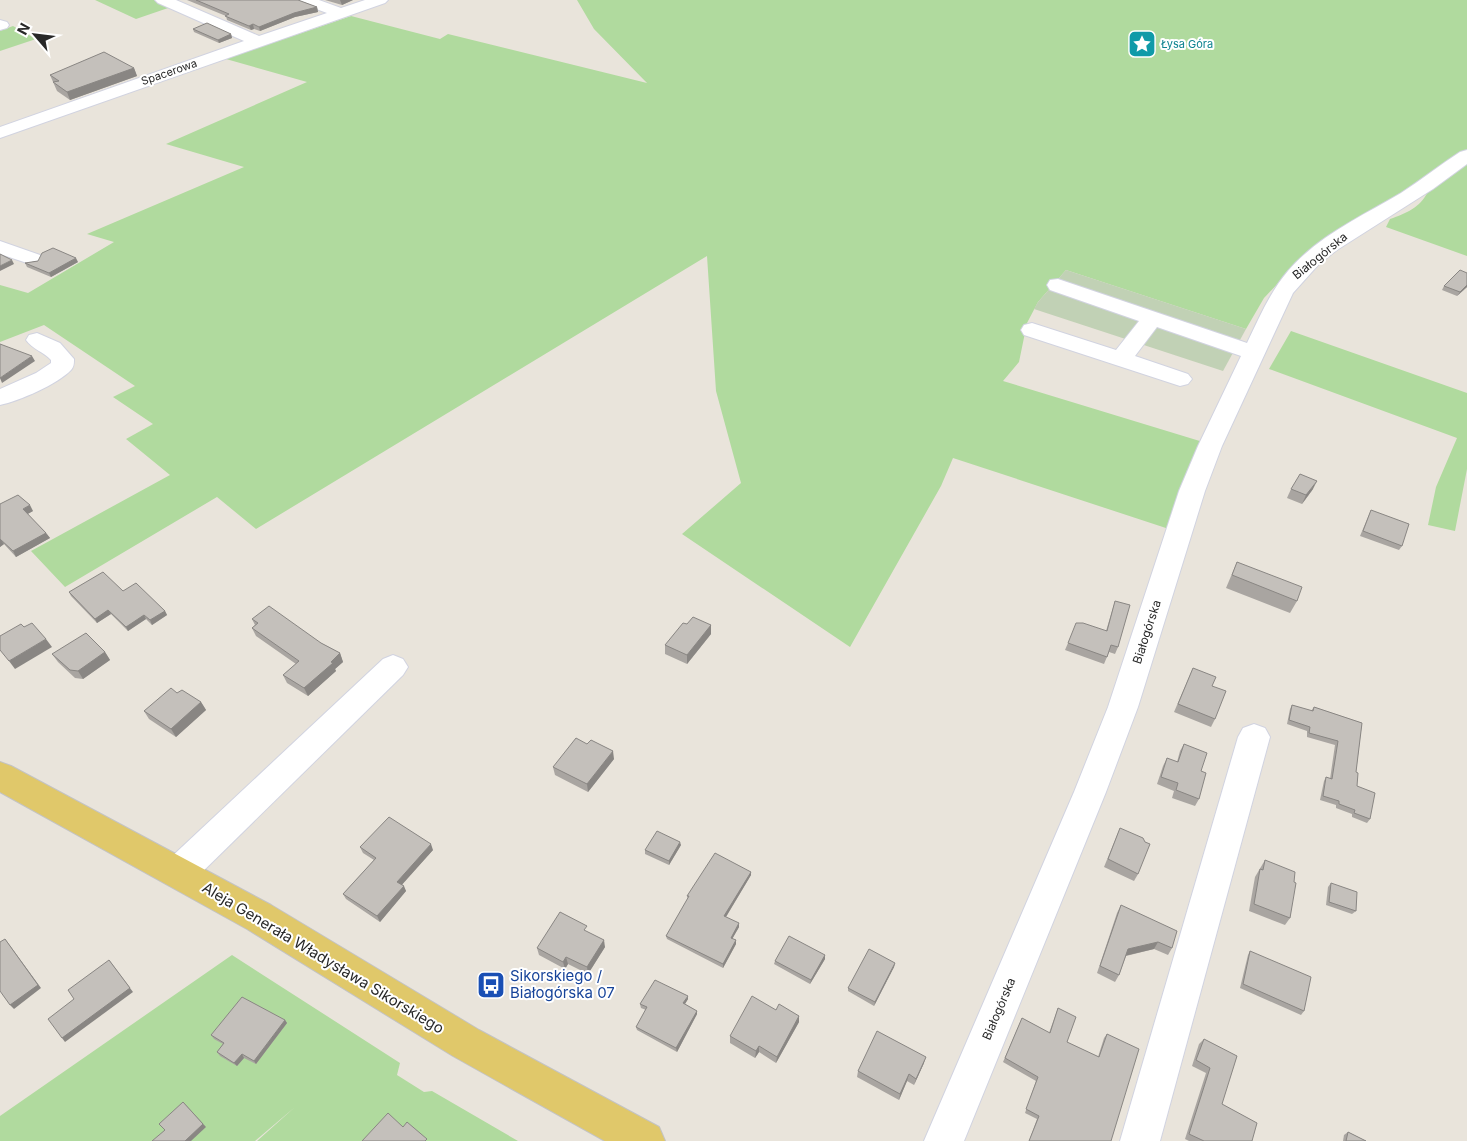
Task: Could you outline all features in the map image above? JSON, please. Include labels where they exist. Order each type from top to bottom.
[{"type":"main road","name":"Aleja Generała Władysława Sikorskiego","points":[[0,776],[259,917],[466,1043],[645,1141]]},
{"type":"street","points":[[162,0],[256,42]]},
{"type":"street","points":[[305,0],[340,13]]},
{"type":"street","name":"Spacerowa","points":[[0,133],[44,116],[380,0]]},
{"type":"street","name":"Białogórska","points":[[944,1141],[1097,775],[1123,707],[1192,491],[1216,431],[1283,292],[1298,272],[1350,231],[1427,185],[1467,156]]},
{"type":"street","points":[[0,247],[33,258]]},
{"type":"street","points":[[1058,285],[1253,353]]},
{"type":"street","points":[[1121,360],[1153,318]]},
{"type":"street","points":[[1032,330],[1180,379]]},
{"type":"street","points":[[0,398],[44,378],[62,366],[63,359],[52,348],[37,340]]},
{"type":"street","points":[[178,872],[393,667]]},
{"type":"street","points":[[1140,1141],[1254,737]]},
{"type":"green space","points":[[95,0],[154,0],[171,7],[136,19]]},
{"type":"green space","points":[[577,0],[1467,0],[1467,256],[1386,227],[1390,219],[1412,209],[1421,202],[1428,192],[1299,261],[1264,298],[1246,329],[1066,270],[1038,302],[1027,323],[1019,362],[1003,381],[1203,442],[1172,530],[953,458],[941,486],[850,647],[682,534],[741,483],[716,391],[707,256],[256,529],[217,497],[65,587],[31,551],[170,475],[126,439],[153,424],[113,397],[135,386],[44,325],[0,342],[0,285],[28,293],[114,242],[87,234],[244,167],[166,144],[307,82],[226,59],[351,16],[440,39],[448,34],[647,83],[594,29]]},
{"type":"green space","points":[[13,26],[36,39],[0,51],[0,31]]},
{"type":"green space","points":[[1066,270],[1246,329],[1223,371],[1034,309]]},
{"type":"green space","points":[[1291,331],[1467,393],[1467,469],[1455,531],[1428,525],[1436,487],[1457,438],[1269,369]]},
{"type":"green space","points":[[232,955],[400,1063],[397,1075],[424,1092],[432,1091],[518,1141],[257,1141],[295,1107],[255,1141],[0,1141],[0,1116]]},
{"type":"building","points":[[196,0],[298,0],[317,7],[294,13],[259,27],[253,24],[249,26],[225,16],[229,14]]},
{"type":"building","points":[[207,23],[231,34],[218,40],[193,29]]},
{"type":"building","points":[[104,52],[134,68],[67,92],[53,82],[59,81],[50,75]]},
{"type":"building","points":[[53,248],[76,258],[49,273],[25,263],[38,261],[42,253]]},
{"type":"building","points":[[0,254],[12,260],[0,266]]},
{"type":"building","points":[[1460,270],[1467,273],[1467,285],[1460,292],[1444,286]]},
{"type":"building","points":[[0,344],[32,356],[0,378]]},
{"type":"building","points":[[1300,474],[1317,481],[1306,495],[1291,489]]},
{"type":"building","points":[[18,495],[30,505],[23,509],[46,533],[13,551],[0,539],[0,504]]},
{"type":"building","points":[[1371,510],[1409,524],[1402,546],[1363,531]]},
{"type":"building","points":[[1237,562],[1302,587],[1297,601],[1232,575]]},
{"type":"building","points":[[103,572],[123,591],[136,583],[165,611],[150,620],[144,615],[126,627],[108,610],[95,619],[69,592]]},
{"type":"building","points":[[1115,601],[1130,605],[1118,647],[1111,645],[1107,657],[1068,643],[1076,623],[1083,623],[1107,631]]},
{"type":"building","points":[[269,606],[321,643],[340,653],[331,662],[333,663],[304,688],[283,675],[299,661],[252,628],[258,623],[252,619]]},
{"type":"building","points":[[693,617],[711,625],[687,655],[665,645],[683,623],[687,624]]},
{"type":"building","points":[[32,623],[46,639],[9,661],[0,650],[0,636],[21,624],[24,627]]},
{"type":"building","points":[[86,633],[105,652],[78,671],[70,670],[52,654]]},
{"type":"building","points":[[1193,668],[1216,677],[1212,686],[1226,691],[1215,719],[1178,704]]},
{"type":"building","points":[[171,688],[177,693],[182,690],[201,702],[171,729],[144,711]]},
{"type":"building","points":[[1292,705],[1313,711],[1314,707],[1362,723],[1356,772],[1358,773],[1357,786],[1375,793],[1370,819],[1354,813],[1355,810],[1339,804],[1339,801],[1323,796],[1326,777],[1332,779],[1338,741],[1309,733],[1310,727],[1289,720]]},
{"type":"building","points":[[576,738],[587,744],[591,740],[613,751],[587,784],[553,767]]},
{"type":"building","points":[[1184,744],[1207,753],[1201,771],[1206,773],[1199,799],[1176,790],[1178,783],[1161,777],[1167,758],[1178,762]]},
{"type":"building","points":[[389,817],[431,844],[397,882],[404,886],[377,916],[343,894],[376,858],[360,847]]},
{"type":"building","points":[[1120,828],[1143,838],[1145,842],[1150,844],[1138,874],[1108,859]]},
{"type":"building","points":[[657,831],[680,842],[669,861],[645,850]]},
{"type":"building","points":[[715,853],[751,872],[724,916],[739,923],[731,938],[736,940],[723,964],[666,936],[689,896],[687,896]]},
{"type":"building","points":[[1265,860],[1295,872],[1294,882],[1296,883],[1290,918],[1254,904],[1260,869],[1263,870]]},
{"type":"building","points":[[1331,883],[1357,892],[1356,911],[1329,902]]},
{"type":"building","points":[[1121,905],[1177,931],[1172,948],[1158,942],[1128,949],[1119,975],[1100,966]]},
{"type":"building","points":[[560,912],[587,926],[584,930],[604,940],[587,967],[566,957],[563,962],[537,948]]},
{"type":"building","points":[[789,936],[825,955],[811,980],[775,961]]},
{"type":"building","points":[[5,939],[38,985],[10,1005],[0,991],[0,942]]},
{"type":"building","points":[[869,949],[895,963],[875,1002],[848,988]]},
{"type":"building","points":[[1250,951],[1311,977],[1304,1011],[1243,984]]},
{"type":"building","points":[[109,960],[130,988],[62,1038],[48,1019],[74,999],[68,990]]},
{"type":"building","points":[[655,980],[688,996],[683,1003],[697,1011],[676,1048],[636,1027],[647,1007],[640,1004]]},
{"type":"building","points":[[752,996],[776,1010],[779,1004],[799,1016],[777,1057],[759,1046],[756,1051],[730,1036]]},
{"type":"building","points":[[242,997],[285,1020],[254,1061],[242,1054],[234,1063],[217,1052],[224,1043],[211,1035]]},
{"type":"building","points":[[1058,1008],[1076,1017],[1067,1042],[1099,1057],[1107,1034],[1139,1049],[1111,1141],[1029,1141],[1039,1116],[1026,1109],[1038,1077],[1005,1058],[1022,1018],[1050,1033]]},
{"type":"building","points":[[877,1031],[926,1057],[916,1079],[909,1074],[900,1094],[858,1071]]},
{"type":"building","points":[[1204,1039],[1237,1056],[1222,1104],[1257,1123],[1252,1141],[1204,1141],[1189,1134],[1210,1068],[1196,1060]]},
{"type":"building","points":[[183,1102],[203,1124],[185,1141],[152,1141],[165,1130],[159,1124]]},
{"type":"building","points":[[388,1113],[403,1127],[407,1122],[427,1139],[425,1141],[362,1141]]},
{"type":"building","points":[[1348,1132],[1366,1141],[1346,1141]]},
{"type":"place","name":"Łysa Góra","points":[[1142,44]]},
{"type":"place","name":"Sikorskiego / Białogórska 07","points":[[491,985]]}]
